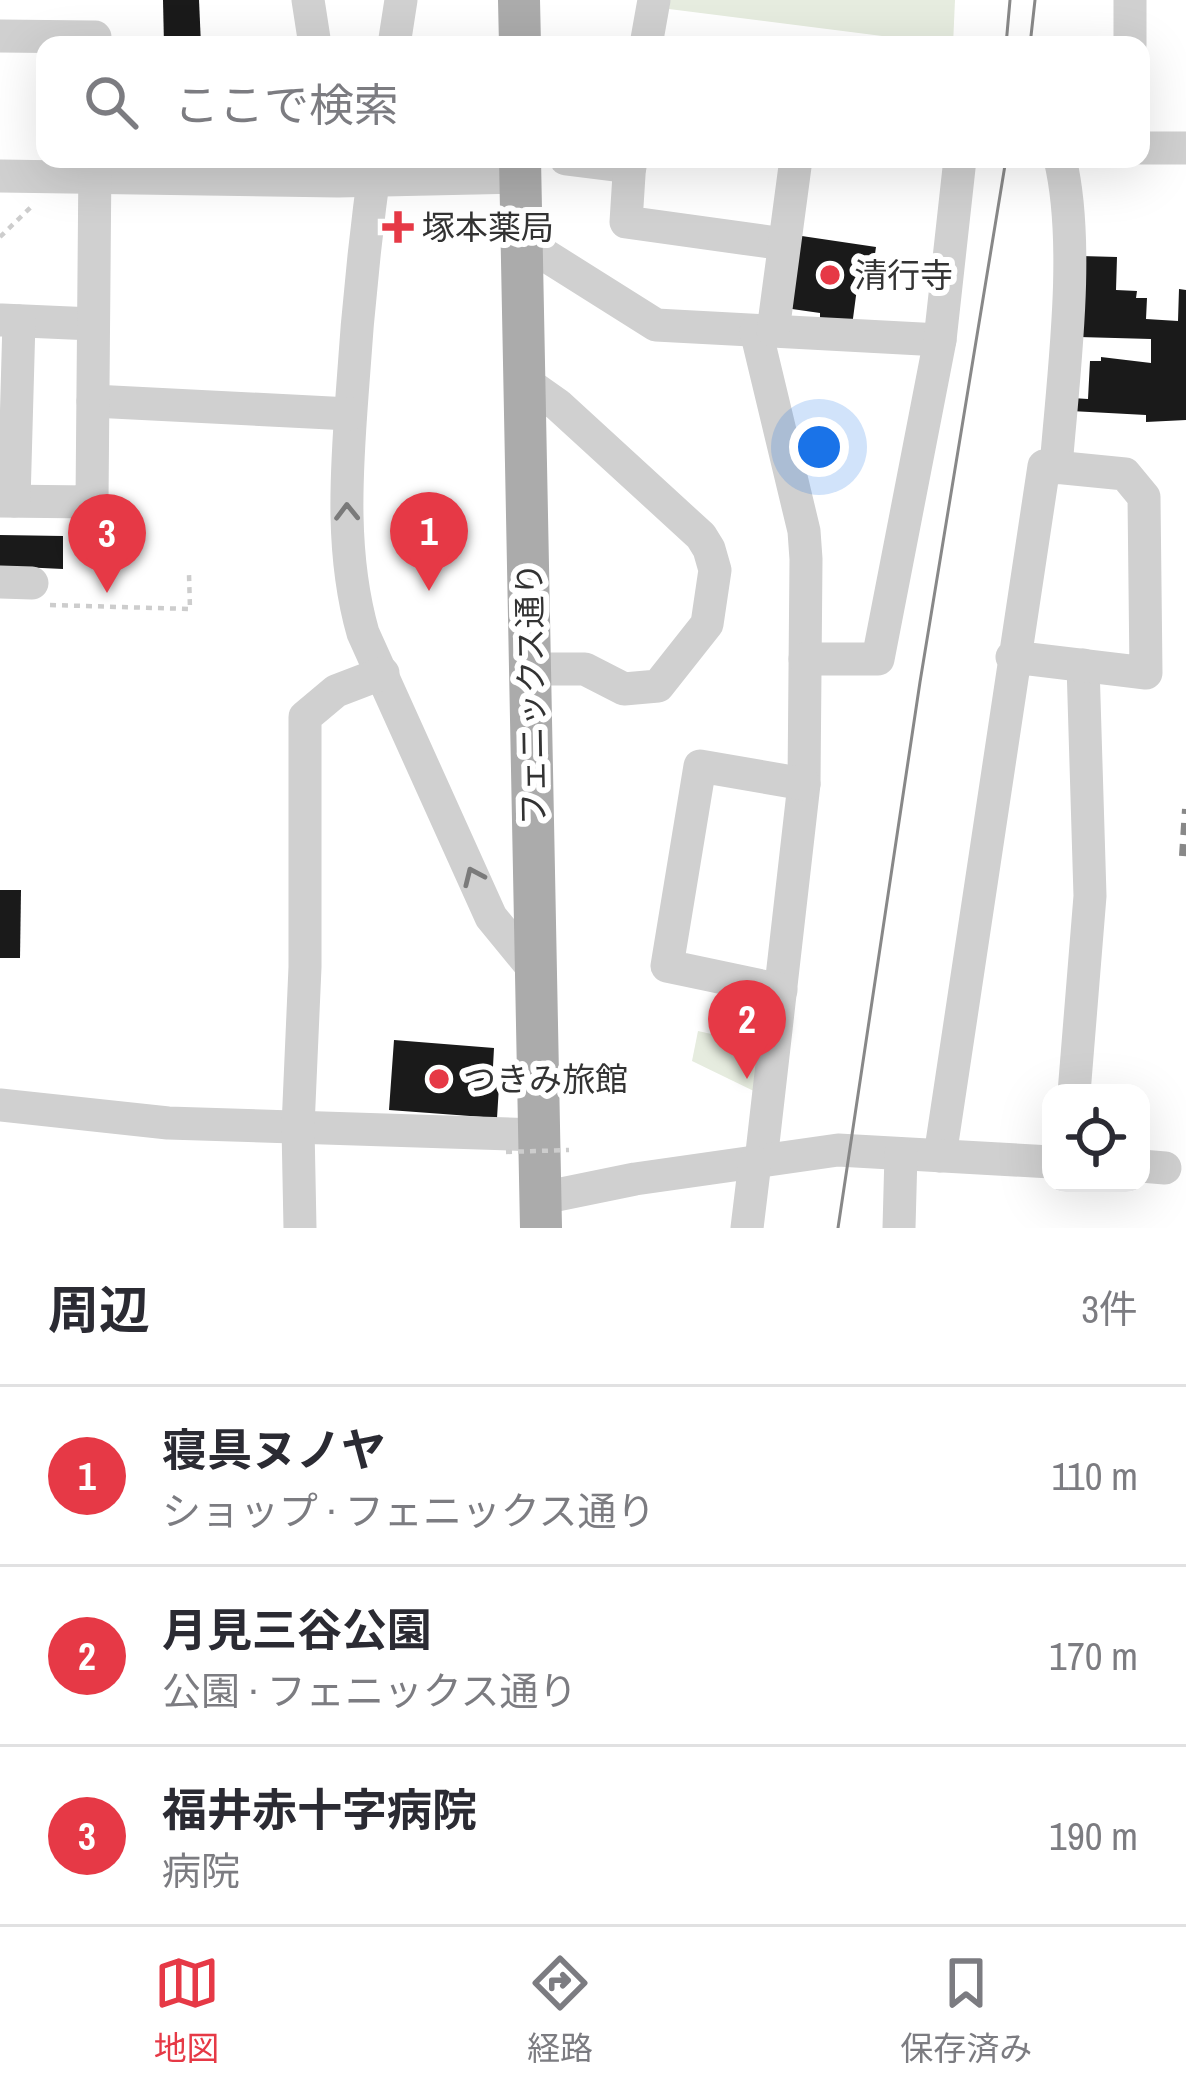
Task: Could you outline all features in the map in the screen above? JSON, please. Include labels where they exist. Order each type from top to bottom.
[{"type":"main road","points":[[519,0],[520,36]]},
{"type":"main road","name":"フェニックス通り","points":[[520,168],[541,1213]]},
{"type":"street","points":[[308,0],[314,36]]},
{"type":"street","points":[[395,36],[401,0]]},
{"type":"street","points":[[648,36],[654,0]]},
{"type":"street","points":[[1130,0],[1130,36]]},
{"type":"street","points":[[0,36],[36,36]]},
{"type":"street","points":[[1150,148],[1186,148]]},
{"type":"street","points":[[93,324],[10,321],[7,501],[92,502],[94,168]]},
{"type":"street","points":[[0,176],[94,168],[520,168]]},
{"type":"street","points":[[630,168],[626,222],[784,244]]},
{"type":"street","points":[[747,1228],[804,784],[804,531],[765,331],[795,168]]},
{"type":"street","points":[[805,658],[878,659],[940,340],[959,168]]},
{"type":"street","points":[[1056,467],[1067,306],[1068,190],[1062,168]]},
{"type":"street","points":[[375,170],[346,476],[349,585],[363,633],[491,917],[537,973]]},
{"type":"street","points":[[521,240],[656,326],[940,340]]},
{"type":"street","points":[[524,381],[558,405],[701,536],[715,570],[707,624],[658,686],[624,689],[585,669],[530,669]]},
{"type":"street","points":[[93,401],[350,414]]},
{"type":"street","points":[[940,1156],[1012,657],[1044,466],[1125,474],[1144,497],[1146,673],[1012,657]]},
{"type":"street","points":[[1075,1084],[1090,896],[1083,665]]},
{"type":"street","points":[[300,1228],[305,717],[336,691],[383,674]]},
{"type":"street","points":[[781,990],[667,965],[700,766],[804,784]]},
{"type":"street","points":[[0,1106],[129,1121],[298,1127],[538,1146]]},
{"type":"street","points":[[541,1213],[635,1179],[838,1150],[1042,1162]]},
{"type":"street","points":[[899,1228],[901,1154]]},
{"type":"path","points":[[0,237],[36,202]]},
{"type":"path","points":[[21,590],[190,609],[189,574]]},
{"type":"shaded area","points":[[670,0],[955,0],[953,36],[882,36],[669,9]]},
{"type":"shaded area","points":[[698,1031],[769,1047],[764,1096],[692,1061]]},
{"type":"building","points":[[163,0],[199,0],[201,36],[164,36]]},
{"type":"building","points":[[795,235],[876,247],[872,275],[859,273],[852,326],[820,322],[820,313],[792,309]]},
{"type":"building","points":[[1081,256],[1117,257],[1116,290],[1137,291],[1136,298],[1147,298],[1146,319],[1178,321],[1179,289],[1186,290],[1186,420],[1146,422],[1146,415],[1071,411],[1072,398],[1088,399],[1090,361],[1101,361],[1101,357],[1151,363],[1151,339],[1079,337]]},
{"type":"building","points":[[0,535],[63,536],[63,569],[0,566]]},
{"type":"building","points":[[0,890],[21,890],[20,958],[0,958]]},
{"type":"building","points":[[394,1040],[494,1048],[497,1118],[389,1110]]},
{"type":"tram line","points":[[1007,36],[1010,0]]},
{"type":"tram line","points":[[1031,36],[1035,0]]},
{"type":"tram line","points":[[838,1228],[920,682],[1005,168]]},
{"type":"railway","points":[[1183,856],[1186,809]]},
{"type":"place","name":"塚本薬局","points":[[398,227]]},
{"type":"place","name":"清行寺","points":[[830,275]]},
{"type":"place","name":"寝具ヌノヤ","points":[[429,591]]},
{"type":"place","name":"福井赤十字病院","points":[[107,593]]},
{"type":"place","name":"つきみ旅館","points":[[439,1079]]},
{"type":"place","name":"月見三谷公園","points":[[747,1079]]}]
